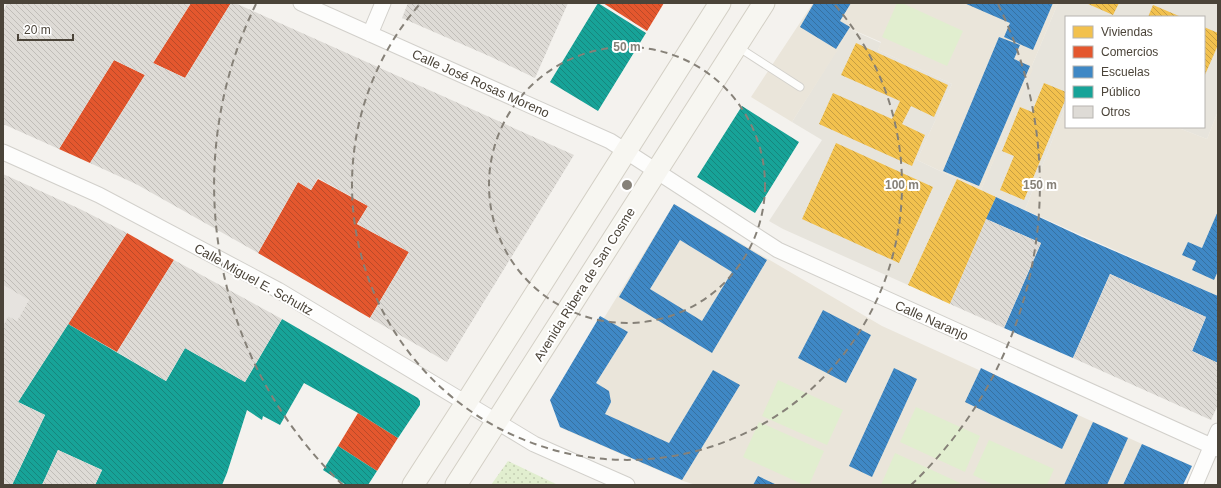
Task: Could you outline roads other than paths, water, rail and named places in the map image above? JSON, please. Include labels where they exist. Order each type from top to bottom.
[{"type":"main road","points":[[413,485],[720,3]]},
{"type":"main road","name":"Avenida Ribera de San Cosme","points":[[456,485],[764,3]]},
{"type":"street","name":"Calle José Rosas Moreno","points":[[301,3],[610,141],[656,171]]},
{"type":"street","points":[[370,34],[383,3]]},
{"type":"street","name":"Calle Miguel E. Schultz","points":[[3,152],[99,196],[278,290],[534,444],[628,485]]},
{"type":"street","name":"Calle Naranjo","points":[[656,171],[778,250],[1215,447]]},
{"type":"street","points":[[1195,485],[1215,447],[1218,431]]},
{"type":"lane","points":[[736,46],[800,87]]}]
